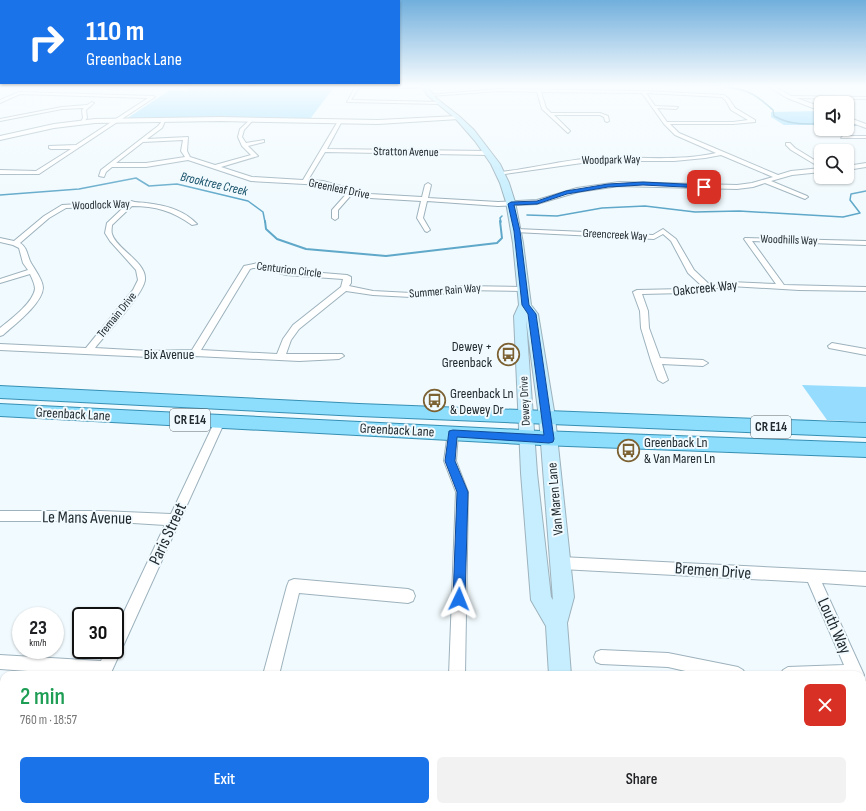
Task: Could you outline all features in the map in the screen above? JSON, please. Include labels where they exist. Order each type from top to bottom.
[{"type":"main road","name":"Dewey Drive","points":[[462,124],[488,152],[505,183],[517,231],[525,305],[520,316],[527,437]]},
{"type":"main road","name":"Van Maren Lane","points":[[525,305],[532,314],[547,418],[564,597],[556,623],[560,671]]},
{"type":"main road","name":"Greenback Lane","points":[[0,392],[547,418],[866,430]]},
{"type":"main road","points":[[220,421],[253,404]]},
{"type":"main road","name":"Greenback Lane","points":[[0,410],[549,439],[712,446],[866,450]]},
{"type":"main road","name":"Van Maren Lane","points":[[527,437],[541,600],[556,623]]},
{"type":"street","points":[[0,138],[46,127],[69,124]]},
{"type":"street","points":[[0,172],[37,173],[114,124]]},
{"type":"street","points":[[102,176],[102,171],[160,127],[162,124]]},
{"type":"street","points":[[215,167],[255,156],[240,140],[241,133],[248,124]]},
{"type":"street","points":[[305,181],[338,124]]},
{"type":"street","points":[[559,124],[568,132]]},
{"type":"street","points":[[666,124],[676,124]]},
{"type":"street","points":[[666,124],[684,138],[778,177]]},
{"type":"street","points":[[842,137],[866,137]]},
{"type":"street","points":[[110,165],[146,165],[188,158],[184,151],[186,138],[142,141]]},
{"type":"street","points":[[244,145],[262,141]]},
{"type":"street","points":[[788,144],[793,149],[814,162]]},
{"type":"street","points":[[51,147],[78,147]]},
{"type":"street","name":"Stratton Avenue","points":[[323,150],[488,152]]},
{"type":"street","name":"Woodpark Way","points":[[500,174],[576,161],[613,159],[684,160],[721,154]]},
{"type":"street","name":"Greenleaf Drive","points":[[188,158],[251,179],[305,181],[330,185],[370,196],[511,204],[537,202],[566,193],[608,185],[643,184],[726,188],[746,186],[798,172],[814,171]]},
{"type":"street","points":[[854,167],[866,165]]},
{"type":"street","points":[[766,181],[805,198]]},
{"type":"street","points":[[427,230],[420,218],[428,184]]},
{"type":"street","points":[[335,218],[334,210],[351,192]]},
{"type":"street","name":"Woodlock Way","points":[[15,243],[54,212],[65,206],[86,207],[131,203],[153,205],[166,208],[194,224]]},
{"type":"street","name":"Tremain Drive","points":[[88,351],[137,291],[141,284],[142,274],[139,269],[112,240],[108,233],[109,224],[131,203]]},
{"type":"street","name":"Greencreek Way","points":[[517,231],[654,237],[663,231],[674,240],[691,271],[708,287]]},
{"type":"street","name":"Woodhills Way","points":[[782,287],[748,239],[866,243]]},
{"type":"street","points":[[0,240],[15,243],[22,248],[27,263],[38,284],[38,292],[29,306],[0,333]]},
{"type":"street","name":"Centurion Circle","points":[[195,353],[243,273],[252,265],[290,273],[347,277],[347,283],[344,288],[296,327],[287,339],[280,357]]},
{"type":"street","points":[[0,282],[32,271]]},
{"type":"street","name":"Oakcreek Way","points":[[663,380],[644,328],[644,311],[637,292],[684,292],[708,287],[743,284],[782,287],[863,289]]},
{"type":"street","name":"Summer Rain Way","points":[[344,288],[373,293],[412,295],[426,295],[462,288],[523,289]]},
{"type":"street","points":[[863,289],[866,295]]},
{"type":"street","points":[[832,346],[866,352]]},
{"type":"street","name":"Bix Avenue","points":[[0,347],[149,354],[195,353],[280,357],[339,356]]},
{"type":"street","points":[[656,361],[703,363]]},
{"type":"street","name":"Paris Street","points":[[124,628],[220,421]]},
{"type":"street","points":[[453,433],[450,461],[462,492],[457,671]]},
{"type":"street","name":"Le Mans Avenue","points":[[0,516],[101,516],[175,520]]},
{"type":"street","name":"Bremen Drive","points":[[560,563],[702,569],[812,577],[866,579]]},
{"type":"street","name":"Louth Way","points":[[812,577],[854,671]]},
{"type":"street","points":[[272,671],[294,586],[408,596]]},
{"type":"street","points":[[602,657],[668,660],[719,671]]},
{"type":"street","points":[[104,671],[110,659]]},
{"type":"street","points":[[0,662],[93,671]]},
{"type":"shaded area","points":[[782,124],[814,124],[784,125]]},
{"type":"shaded area","points":[[802,385],[866,387],[866,422],[827,420]]},
{"type":"waterway","points":[[806,124],[814,124]]},
{"type":"waterway","name":"Brooktree Creek","points":[[0,195],[79,189],[136,178],[149,186],[177,184],[248,201],[263,212],[265,222]]},
{"type":"waterway","points":[[527,215],[557,216],[602,208],[645,206],[695,212],[739,211],[843,217],[860,213],[850,200],[851,194],[866,191]]},
{"type":"waterway","name":"Brooktree Creek","points":[[501,222],[500,218],[502,216]]},
{"type":"waterway","name":"Brooktree Creek","points":[[265,221],[266,229],[277,239],[306,249],[386,256],[497,243],[502,238],[500,221]]},
{"type":"place","name":"Dewey + Greenback","points":[[508,354]]},
{"type":"place","name":"Greenback Ln & Dewey Dr","points":[[434,401]]},
{"type":"place","name":"Greenback Ln & Van Maren Ln","points":[[628,450]]},
{"type":"route","points":[[459,599],[462,492],[450,461],[453,433],[549,439],[532,314],[525,305],[517,231],[511,204],[537,202],[566,193],[608,185],[643,184],[689,185],[704,187]]}]
